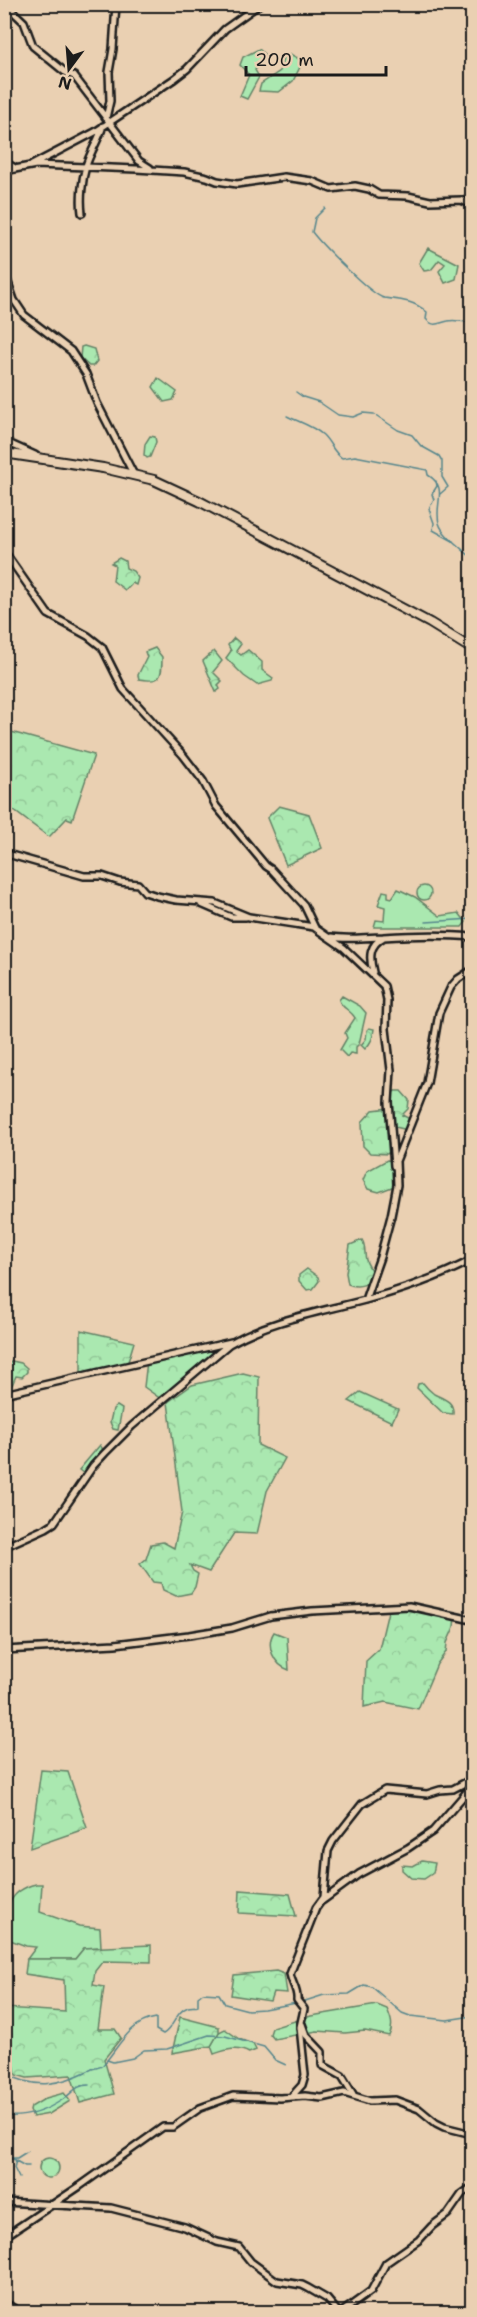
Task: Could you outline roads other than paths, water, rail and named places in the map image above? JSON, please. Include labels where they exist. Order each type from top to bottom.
[{"type":"street","points":[[5,4],[24,22],[33,46],[60,68],[74,76],[139,161],[153,170]]},
{"type":"street","points":[[82,213],[81,202],[86,166],[108,119],[174,79],[187,69],[225,29],[260,4]]},
{"type":"street","points":[[108,119],[109,72],[117,7]]},
{"type":"street","points":[[31,166],[103,126]]},
{"type":"street","points":[[4,162],[17,169]]},
{"type":"street","points":[[4,171],[31,166],[86,166],[184,172],[207,177],[217,182],[237,184],[284,177],[312,181],[331,189],[355,186],[387,196],[408,196],[430,201],[461,200],[472,205]]},
{"type":"street","points":[[4,271],[14,300],[24,315],[70,351],[86,375],[134,475]]},
{"type":"street","points":[[4,441],[42,459]]},
{"type":"street","points":[[4,453],[154,480],[199,501],[451,635],[472,649]]},
{"type":"street","points":[[4,551],[48,614],[88,636],[102,647],[123,689],[183,755],[203,781],[216,806],[266,867],[272,870],[304,905],[315,928]]},
{"type":"street","points":[[4,853],[84,876],[102,876],[120,882],[138,884],[145,892],[157,896],[215,903],[249,917],[315,928],[380,980],[387,992],[386,1029],[391,1070],[389,1102],[397,1185],[381,1257],[365,1300]]},
{"type":"street","points":[[329,937],[403,938],[439,934],[472,937]]},
{"type":"street","points":[[373,974],[370,958],[373,946],[386,936]]},
{"type":"street","points":[[394,1166],[427,1083],[444,999],[458,979],[472,970]]},
{"type":"street","points":[[4,1547],[54,1522],[93,1466],[105,1453],[132,1426],[234,1341],[283,1322],[418,1285],[472,1260]]},
{"type":"street","points":[[4,1394],[234,1341]]},
{"type":"street","points":[[4,1650],[115,1644],[168,1638],[232,1628],[271,1616],[312,1611],[409,1606],[472,1620]]},
{"type":"street","points":[[322,1901],[327,1876],[328,1851],[333,1841],[366,1800],[388,1789],[427,1794],[453,1789],[472,1779]]},
{"type":"street","points":[[292,2097],[302,2085],[305,2075],[301,2023],[304,2009],[297,2000],[298,1993],[291,1982],[290,1974],[316,1908],[322,1901],[360,1875],[433,1831],[472,1786]]},
{"type":"street","points":[[301,2023],[306,2035],[322,2052],[322,2065],[342,2076],[353,2094]]},
{"type":"street","points":[[4,2236],[163,2127],[173,2127],[200,2108],[233,2096],[322,2098],[344,2092],[370,2101],[395,2100],[419,2109],[444,2127],[472,2134]]},
{"type":"street","points":[[4,2202],[111,2208],[184,2227],[217,2242],[237,2245],[250,2262],[277,2281],[308,2288],[327,2299],[340,2313],[371,2291],[386,2263],[419,2240],[448,2214],[462,2194],[472,2187]]},
{"type":"street","points":[[4,2296],[10,2306]]},
{"type":"street","points":[[4,2302],[19,2313]]},
{"type":"waterway","points":[[325,208],[315,218],[312,232],[369,289],[384,298],[417,305],[427,312],[426,319],[431,323],[454,320],[472,323]]},
{"type":"waterway","points":[[296,392],[319,402],[338,415],[353,417],[363,413],[374,414],[398,430],[412,435],[421,446],[439,456],[442,461],[442,477],[448,487],[440,494]]},
{"type":"waterway","points":[[287,416],[319,432],[342,458],[355,456],[427,470],[428,475],[438,485],[438,516],[441,528],[472,558]]},
{"type":"waterway","points":[[436,481],[437,486],[432,494],[434,500],[429,509],[434,523],[433,530],[453,541]]},
{"type":"waterway","points":[[426,922],[472,919]]},
{"type":"waterway","points":[[4,2073],[27,2082],[48,2084],[100,2067],[125,2036],[139,2024],[156,2018],[156,2030],[163,2034],[184,2009],[198,2006],[198,1997],[203,1993],[219,1994],[225,2004],[248,2010],[302,2002],[324,1995],[349,1994],[364,1985],[372,1987],[402,2013],[410,2016],[447,2020],[472,2016]]},
{"type":"waterway","points":[[107,2060],[113,2062],[133,2058],[144,2050],[167,2049],[209,2035],[225,2036],[264,2047],[275,2060],[286,2065]]},
{"type":"waterway","points":[[4,2116],[27,2115],[41,2111],[62,2100],[77,2088],[89,2085]]},
{"type":"waterway","points":[[4,2158],[17,2158],[28,2151]]},
{"type":"waterway","points":[[11,2159],[16,2160],[14,2168],[19,2178]]},
{"type":"waterway","points":[[16,2161],[29,2166]]}]
